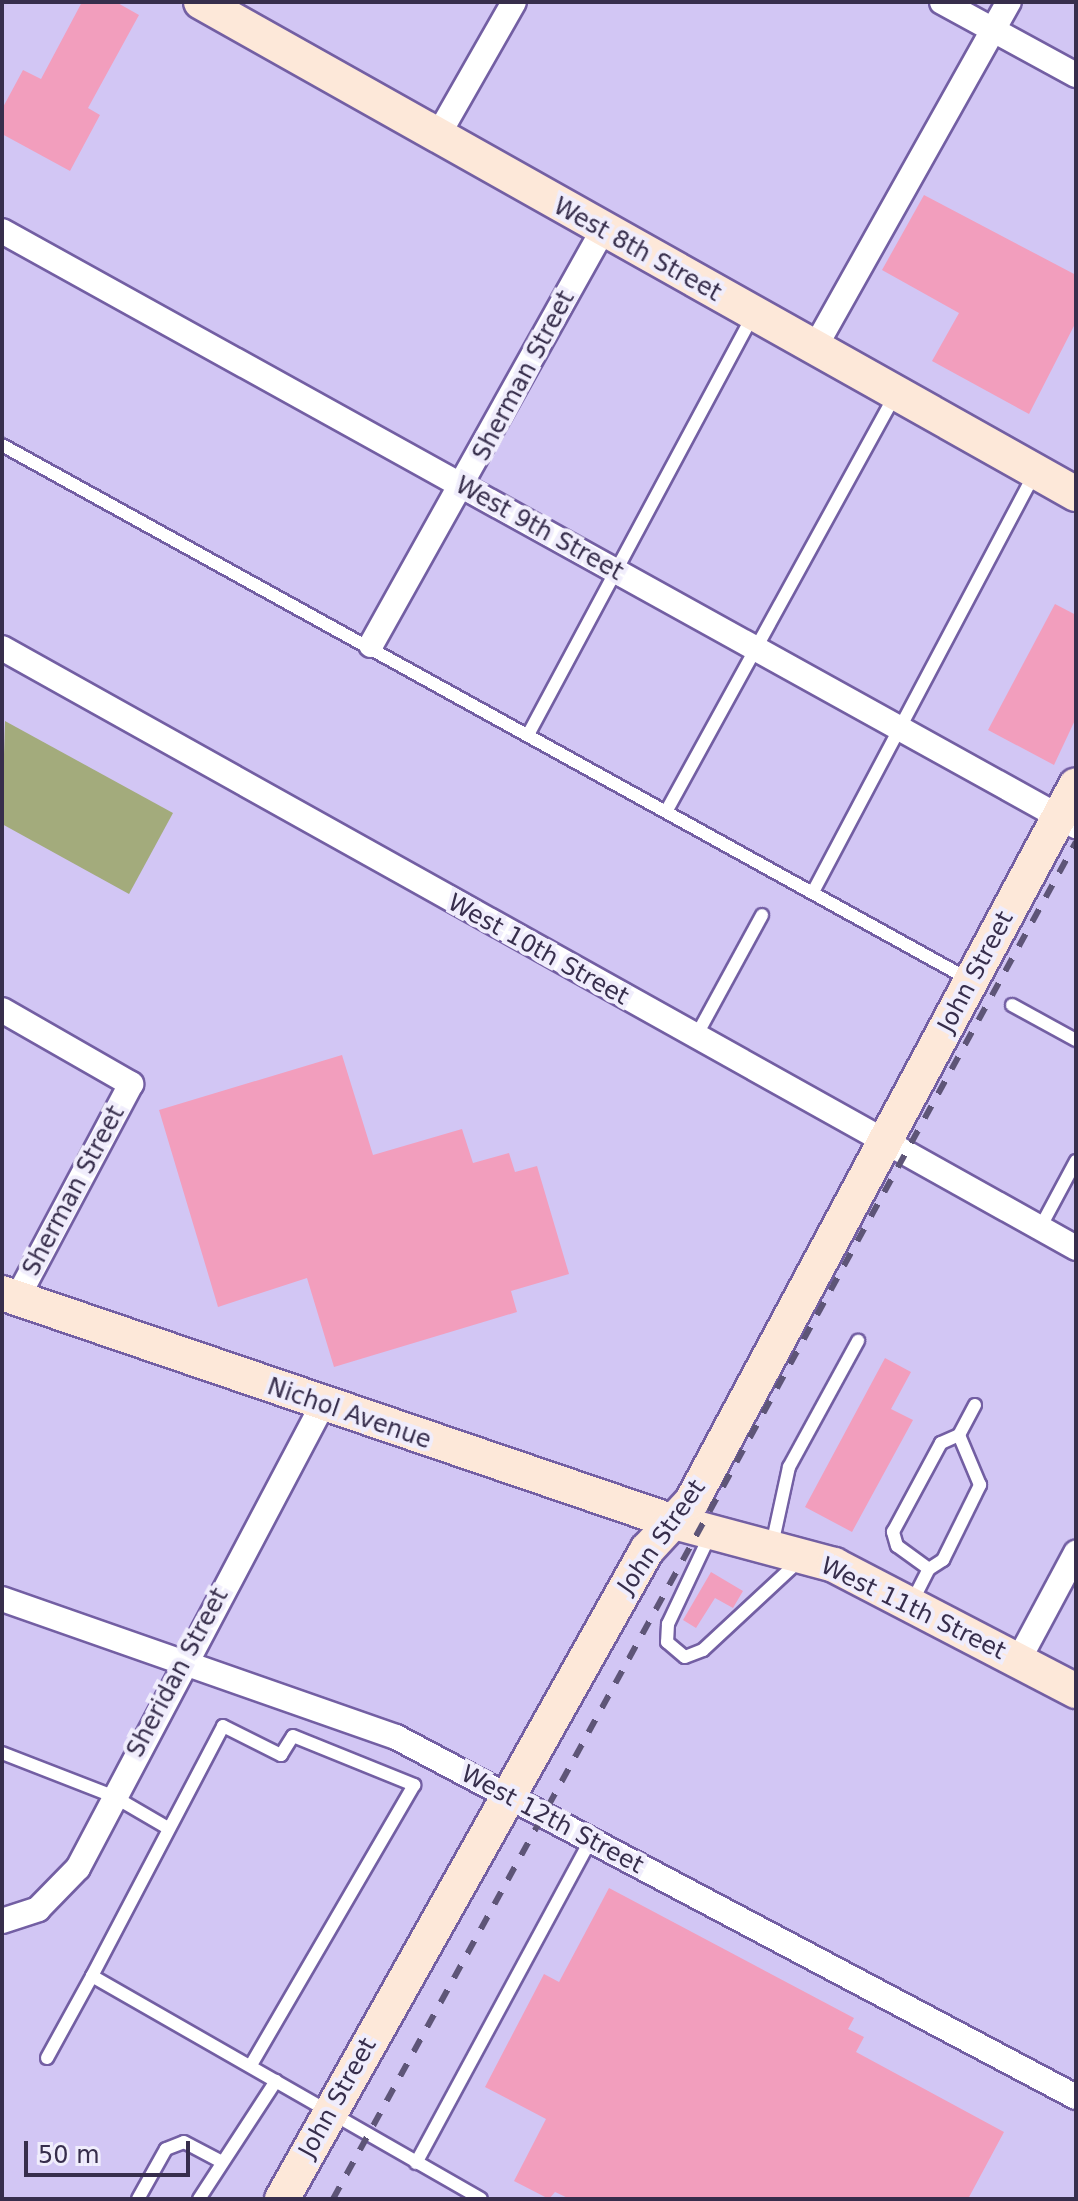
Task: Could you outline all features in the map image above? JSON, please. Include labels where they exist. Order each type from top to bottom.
[{"type":"street","name":"West 8th Street","points":[[201,2],[895,396],[1076,494]]},
{"type":"street","points":[[437,137],[514,2]]},
{"type":"street","points":[[942,2],[1076,75]]},
{"type":"street","points":[[814,349],[1009,2]]},
{"type":"street","name":"Sherman Street","points":[[371,645],[463,488],[603,230]]},
{"type":"street","name":"West 9th Street","points":[[2,231],[1068,821]]},
{"type":"street","name":"West 10th Street","points":[[2,648],[695,1038],[1076,1248]]},
{"type":"street","name":"John Street","points":[[282,2199],[505,1795],[647,1550],[694,1528],[692,1501],[971,980],[1068,821],[1076,785]]},
{"type":"street","name":"Sherman Street","points":[[2,1010],[131,1084],[10,1296]]},
{"type":"street","name":"Nichol Avenue","points":[[10,1296],[322,1406],[694,1528]]},
{"type":"street","name":"Sheridan Street","points":[[8,1920],[38,1909],[72,1876],[181,1664],[322,1406]]},
{"type":"street","name":"West 11th Street","points":[[694,1528],[834,1565],[1076,1691]]},
{"type":"street","points":[[1018,1661],[1076,1553]]},
{"type":"street","name":"West 12th Street","points":[[2,1599],[396,1737],[1076,2097]]},
{"type":"lane","points":[[529,733],[619,573],[753,315]]},
{"type":"lane","points":[[667,810],[758,650],[895,396]]},
{"type":"lane","points":[[2,445],[371,645],[971,980]]},
{"type":"lane","points":[[813,892],[1035,473]]},
{"type":"lane","points":[[695,1038],[762,915]]},
{"type":"lane","points":[[1012,1005],[1076,1040]]},
{"type":"lane","points":[[1040,1228],[1076,1161]]},
{"type":"lane","points":[[694,1528],[668,1624],[667,1642],[685,1657],[703,1650],[787,1552],[789,1467],[858,1341]]},
{"type":"lane","points":[[929,1569],[897,1546],[893,1532],[941,1443],[959,1435],[975,1405]]},
{"type":"lane","points":[[910,1605],[929,1569],[943,1560],[980,1485],[959,1435]]},
{"type":"lane","points":[[47,2058],[223,1726],[281,1755],[293,1736],[414,1785],[251,2065]]},
{"type":"lane","points":[[2,1753],[113,1796],[168,1828]]},
{"type":"lane","points":[[416,2163],[591,1840]]},
{"type":"lane","points":[[92,1976],[251,2065],[329,2115],[481,2199]]},
{"type":"lane","points":[[199,2199],[220,2161],[251,2128],[276,2081]]},
{"type":"lane","points":[[138,2199],[166,2149],[184,2142],[220,2161]]},
{"type":"green space","points":[[5,721],[173,813],[129,894],[2,824]]},
{"type":"building","points":[[82,2],[116,2],[139,15],[88,108],[100,115],[70,171],[2,134],[2,109],[23,70],[41,79]]},
{"type":"building","points":[[924,195],[1076,275],[1076,322],[1029,414],[932,361],[959,313],[882,270]]},
{"type":"building","points":[[1055,604],[1076,615],[1076,718],[1054,765],[988,730]]},
{"type":"building","points":[[342,1055],[373,1155],[462,1129],[473,1163],[509,1153],[515,1172],[537,1166],[569,1274],[511,1291],[517,1312],[334,1367],[307,1278],[218,1307],[159,1110]]},
{"type":"building","points":[[885,1358],[911,1372],[891,1409],[913,1420],[852,1532],[805,1507]]},
{"type":"building","points":[[711,1572],[743,1591],[733,1608],[715,1598],[696,1628],[683,1620]]},
{"type":"building","points":[[609,1888],[854,2018],[848,2029],[864,2037],[856,2052],[1004,2132],[968,2199],[570,2199],[555,2192],[549,2199],[514,2181],[546,2119],[485,2087],[544,1974],[559,1982]]},
{"type":"railway","points":[[333,2199],[1076,842]]}]
